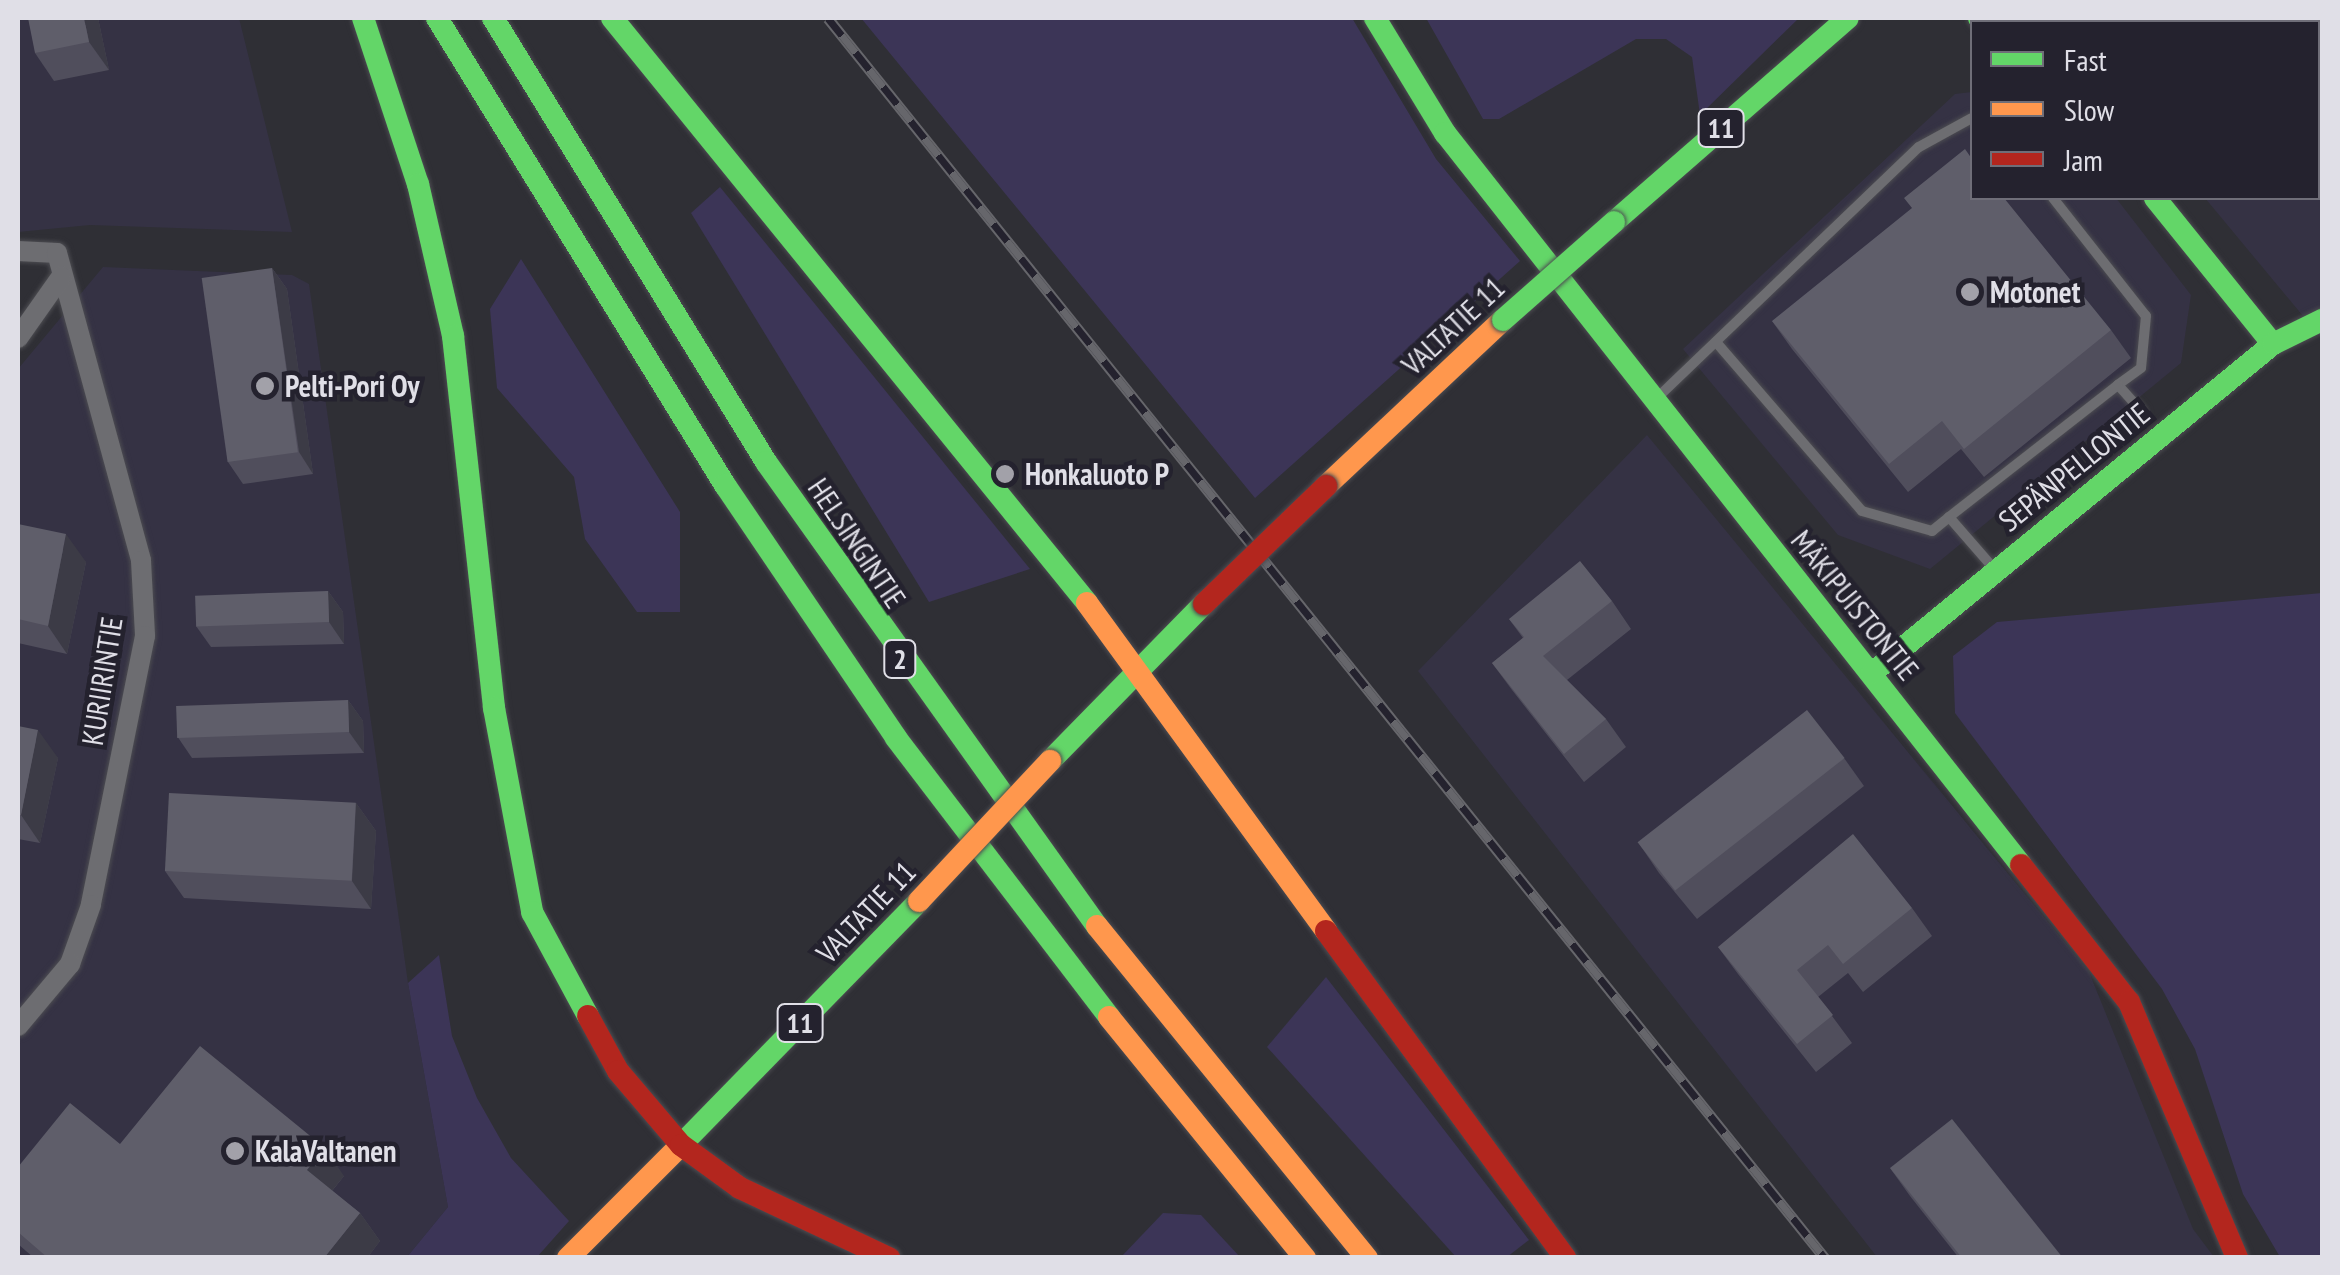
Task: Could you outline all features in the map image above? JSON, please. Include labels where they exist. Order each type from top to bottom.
[{"type":"main road","points":[[364,18],[418,184],[453,336],[504,781],[532,912],[618,1071],[681,1145],[740,1188],[889,1258]]},
{"type":"main road","name":"2","points":[[437,18],[694,436],[896,738],[1177,1106],[1305,1258]]},
{"type":"main road","name":"HELSINGINTIE","points":[[493,18],[766,462],[928,701],[1048,867],[1367,1258]]},
{"type":"main road","points":[[612,18],[1086,602],[1132,676],[1564,1258]]},
{"type":"main road","name":"MÄKIPUISTONTIE","points":[[1375,18],[1445,133],[2130,1002],[2237,1258]]},
{"type":"main road","name":"11","points":[[1832,26],[1848,18]]},
{"type":"main road","name":"VALTATIE 11","points":[[568,1258],[1204,604],[1502,320],[1832,26]]},
{"type":"main road","points":[[2157,200],[2273,344]]},
{"type":"main road","name":"SEPÄNPELLONTIE","points":[[1872,673],[2273,344],[2322,320]]},
{"type":"street","name":"KURIIRINTIE","points":[[18,251],[45,245],[57,253],[142,561],[144,636],[92,905],[70,964],[18,1026]]},
{"type":"street","points":[[18,338],[61,277]]},
{"type":"lane","points":[[1653,401],[1920,147],[1970,119]]},
{"type":"lane","points":[[1716,342],[1862,512],[1932,531],[2141,368],[2146,316],[2055,200]]},
{"type":"lane","points":[[2118,385],[2142,412]]},
{"type":"lane","points":[[1948,517],[1996,571]]},
{"type":"shaded area","points":[[18,18],[239,18],[292,232],[90,225],[18,232]]},
{"type":"shaded area","points":[[861,18],[1352,18],[1436,159],[1520,261],[1255,498]]},
{"type":"shaded area","points":[[1426,18],[1799,18],[1700,115],[1692,57],[1666,39],[1636,39],[1499,119],[1483,119]]},
{"type":"shaded area","points":[[2322,18],[2322,339],[2207,200],[2320,200],[2320,20],[2073,20]]},
{"type":"shaded area","points":[[1970,92],[1970,200],[2118,200],[2191,295],[2181,363],[1930,569],[1838,535],[1683,349],[1955,94]]},
{"type":"shaded area","points":[[720,187],[1030,569],[929,602],[691,213]]},
{"type":"shaded area","points":[[521,259],[680,512],[680,612],[637,612],[585,539],[574,477],[497,388],[490,309]]},
{"type":"shaded area","points":[[103,267],[292,275],[309,284],[408,983],[448,1207],[407,1257],[18,1258],[18,369]]},
{"type":"shaded area","points":[[1647,435],[2089,972],[2193,1229],[2214,1257],[1877,1257],[1418,671]]},
{"type":"shaded area","points":[[2322,593],[2322,1257],[2280,1257],[2243,1194],[2195,1049],[2162,989],[1955,713],[1953,656],[1997,622]]},
{"type":"shaded area","points":[[439,955],[452,1036],[477,1098],[511,1158],[569,1221],[537,1257],[407,1257],[448,1207],[408,983]]},
{"type":"shaded area","points":[[1326,977],[1529,1240],[1507,1257],[1456,1257],[1267,1047]]},
{"type":"shaded area","points":[[1163,1213],[1201,1215],[1240,1257],[1121,1257]]},
{"type":"building","points":[[28,18],[84,18],[89,42],[35,53]]},
{"type":"building","points":[[2145,18],[2210,18],[2207,20]]},
{"type":"building","points":[[2322,18],[2322,56],[2320,20],[2294,20]]},
{"type":"building","name":"Motonet","points":[[1965,149],[1970,156],[1970,200],[2006,200],[2111,330],[1964,449],[1942,421],[1889,464],[1772,321],[1912,208],[1904,198]]},
{"type":"building","name":"Pelti-Pori Oy","points":[[272,268],[298,452],[228,462],[202,278]]},
{"type":"building","points":[[18,524],[66,534],[48,626],[18,619]]},
{"type":"building","points":[[1580,561],[1612,601],[1543,656],[1606,719],[1564,754],[1492,663],[1524,637],[1509,619]]},
{"type":"building","points":[[328,591],[329,622],[196,627],[195,596]]},
{"type":"building","points":[[348,700],[349,732],[177,738],[176,706]]},
{"type":"building","points":[[1807,710],[1845,758],[1675,890],[1638,842]]},
{"type":"building","points":[[18,726],[38,730],[21,815],[18,815]]},
{"type":"building","points":[[169,793],[356,803],[352,881],[165,871]]},
{"type":"building","points":[[1853,834],[1912,908],[1843,964],[1828,945],[1797,970],[1833,1015],[1797,1044],[1718,947]]},
{"type":"building","name":"KalaValtanen","points":[[200,1046],[325,1148],[307,1170],[360,1213],[324,1258],[48,1258],[18,1232],[18,1167],[70,1103],[120,1144]]},
{"type":"building","points":[[1952,1119],[2063,1258],[1962,1258],[1890,1168]]},
{"type":"railway","points":[[828,18],[1825,1258]]},
{"type":"traffic: fast","points":[[363,18],[418,184],[453,336],[494,708],[532,912],[588,1016]]},
{"type":"traffic: fast","points":[[437,18],[725,485],[896,738],[1109,1017]]},
{"type":"traffic: fast","points":[[493,18],[766,462],[1097,926]]},
{"type":"traffic: fast","points":[[612,18],[1087,603]]},
{"type":"traffic: fast","points":[[1375,18],[1445,133],[2021,865]]},
{"type":"traffic: fast","points":[[1614,222],[1848,18]]},
{"type":"traffic: fast","points":[[1979,18],[1982,20]]},
{"type":"traffic: fast","points":[[2157,200],[2273,344]]},
{"type":"traffic: fast","points":[[1503,320],[1614,222]]},
{"type":"traffic: fast","points":[[1872,673],[2273,344],[2322,320]]},
{"type":"traffic: fast","points":[[1050,761],[1204,604]]},
{"type":"traffic: fast","points":[[681,1145],[919,901]]},
{"type":"traffic: slow","points":[[1326,486],[1503,320]]},
{"type":"traffic: slow","points":[[1087,603],[1326,931]]},
{"type":"traffic: slow","points":[[919,901],[1050,761]]},
{"type":"traffic: slow","points":[[1097,926],[1367,1258]]},
{"type":"traffic: slow","points":[[1109,1017],[1305,1258]]},
{"type":"traffic: slow","points":[[568,1258],[681,1145]]},
{"type":"traffic: jam","points":[[1204,604],[1326,486]]},
{"type":"traffic: jam","points":[[2021,865],[2129,1002],[2237,1258]]},
{"type":"traffic: jam","points":[[1326,931],[1565,1258]]},
{"type":"traffic: jam","points":[[588,1016],[618,1071],[681,1145],[740,1188],[889,1258]]},
{"type":"place","name":"Motonet","points":[[1970,292]]},
{"type":"place","name":"Pelti-Pori Oy","points":[[265,386]]},
{"type":"place","name":"Honkaluoto P","points":[[1005,474]]},
{"type":"place","name":"KalaValtanen","points":[[235,1151]]}]
